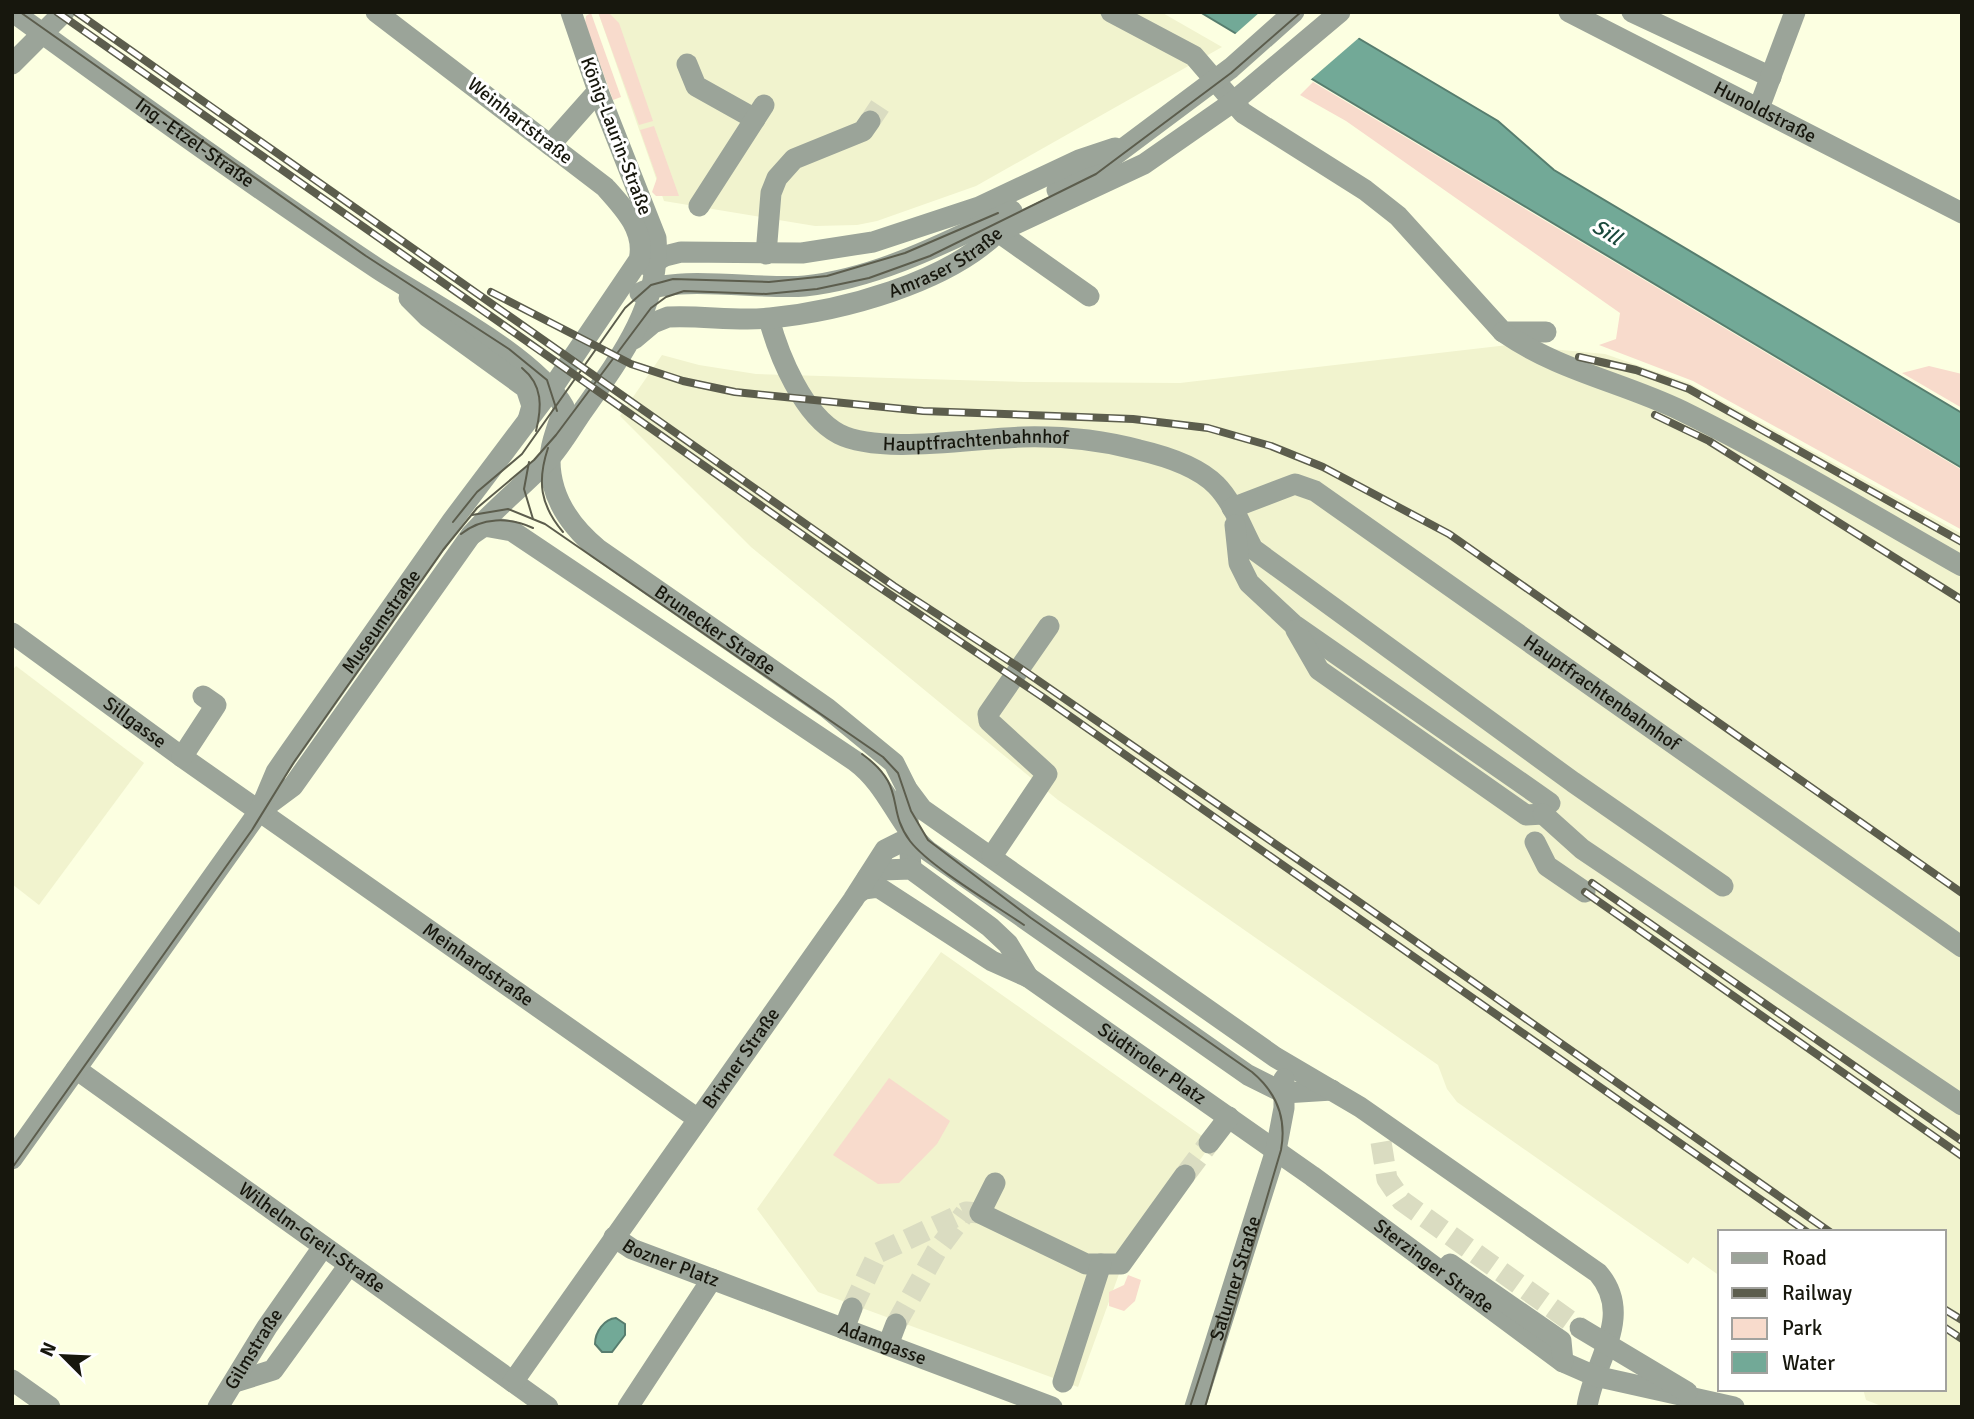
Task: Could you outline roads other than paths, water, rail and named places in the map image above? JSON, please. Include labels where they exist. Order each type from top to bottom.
[{"type":"street","name":"Ing.-Etzel-Straße","points":[[13,12],[149,120],[468,324],[553,387]]},
{"type":"street","points":[[12,64],[64,12]]},
{"type":"street","name":"Weinhartstraße","points":[[376,12],[605,187],[630,216],[652,249]]},
{"type":"street","points":[[1111,12],[1194,56],[1243,113],[1364,190],[1398,216],[1503,332],[1552,362],[1648,396],[1683,412],[1798,472],[1962,566]]},
{"type":"street","points":[[597,325],[625,300],[654,286],[764,288],[808,285],[878,269],[954,238],[1081,178],[1215,80],[1294,12]]},
{"type":"street","name":"Amraser Straße","points":[[668,317],[769,319],[887,292],[946,269],[993,237],[1144,164],[1233,102],[1340,12]]},
{"type":"street","name":"Hunoldstraße","points":[[1569,12],[1962,213]]},
{"type":"street","points":[[1632,12],[1771,77]]},
{"type":"street","points":[[1759,108],[1795,12]]},
{"type":"street","name":"König-Laurin-Straße","points":[[574,16],[652,249]]},
{"type":"street","points":[[687,64],[696,86],[760,112],[699,206]]},
{"type":"street","points":[[550,145],[598,91]]},
{"type":"street","name":"Amraser Straße","points":[[652,249],[674,253],[765,254],[843,248],[925,226],[1008,195],[1080,160],[1165,134],[1233,102]]},
{"type":"street","points":[[765,254],[771,192],[777,178],[795,153],[863,131],[870,121]]},
{"type":"street","points":[[1086,192],[1122,148]]},
{"type":"street","points":[[925,226],[954,238],[993,237],[1089,296]]},
{"type":"street","name":"Museumstraße","points":[[12,1160],[260,810],[276,772],[452,521],[521,431],[652,249]]},
{"type":"street","name":"Museumstraße","points":[[260,810],[293,786],[471,535],[499,504],[550,458],[632,340],[654,286],[652,249]]},
{"type":"street","points":[[632,340],[653,323],[668,317],[659,307],[654,286],[668,265],[690,252]]},
{"type":"street","name":"Ing.-Etzel-Straße","points":[[380,270],[428,317],[526,388],[532,406],[521,431]]},
{"type":"street","name":"Hauptfrachtenbahnhof","points":[[769,319],[783,362],[814,413],[837,433],[855,441],[898,445],[1026,437],[1097,440],[1150,453],[1199,473],[1218,487],[1253,549],[1568,779],[1724,886]]},
{"type":"street","points":[[1503,332],[1546,332]]},
{"type":"street","points":[[550,458],[564,407],[553,387]]},
{"type":"street","name":"Museumstraße","points":[[499,504],[500,474],[521,431]]},
{"type":"street","name":"Brunecker Straße","points":[[550,458],[557,500],[572,524],[589,541],[843,710],[894,763],[899,793]]},
{"type":"street","name":"Hauptfrachtenbahnhof","points":[[1233,512],[1294,484],[1315,491],[1962,947]]},
{"type":"street","points":[[499,504],[504,520],[512,531]]},
{"type":"street","points":[[1233,512],[1239,562],[1249,583],[1293,624],[1540,811],[1582,849],[1962,1105]]},
{"type":"street","name":"Brunecker Straße","points":[[471,535],[484,526],[512,531],[899,793]]},
{"type":"street","points":[[992,856],[1047,774],[989,720],[988,714],[1012,692],[1035,660],[1049,626]]},
{"type":"street","name":"Sillgasse","points":[[12,633],[182,757],[260,810]]},
{"type":"street","points":[[182,757],[209,701]]},
{"type":"street","points":[[1568,779],[1540,811],[1535,842],[1546,866],[1589,888]]},
{"type":"street","points":[[899,793],[898,825],[905,834],[1248,1075],[1284,1093],[1332,1090]]},
{"type":"street","points":[[899,793],[905,834],[899,898]]},
{"type":"street","points":[[899,793],[1275,1057],[1377,1118],[1598,1273],[1609,1286],[1614,1298],[1615,1314],[1587,1407]]},
{"type":"street","points":[[862,886],[887,835],[899,793]]},
{"type":"street","name":"Meinhardstraße","points":[[260,810],[698,1119]]},
{"type":"street","points":[[862,886],[885,850],[905,834]]},
{"type":"street","points":[[862,886],[876,872],[902,869]]},
{"type":"street","name":"Südtiroler Platz","points":[[902,869],[990,927],[1008,944],[1028,977]]},
{"type":"street","name":"Südtiroler Platz","points":[[862,886],[864,889],[878,887],[899,898],[992,961],[1028,977],[1276,1150]]},
{"type":"street","name":"Brixner Straße","points":[[614,1237],[862,886]]},
{"type":"street","points":[[992,896],[1011,895],[1056,903]]},
{"type":"street","points":[[1275,1057],[1283,1073],[1284,1093]]},
{"type":"street","name":"Wilhelm-Greil-Straße","points":[[76,1069],[513,1382],[538,1403]]},
{"type":"street","name":"Salurner Straße","points":[[1195,1407],[1276,1150],[1284,1093]]},
{"type":"street","points":[[1209,1143],[1229,1117]]},
{"type":"street","points":[[1377,1118],[1381,1142]]},
{"type":"street","name":"Sterzinger Straße","points":[[1276,1150],[1563,1362],[1595,1376],[1734,1407]]},
{"type":"street","points":[[995,1183],[980,1213],[1086,1264],[1121,1264],[1185,1175]]},
{"type":"street","name":"Bozner Platz","points":[[513,1382],[614,1237],[632,1249],[712,1279],[628,1407]]},
{"type":"street","points":[[275,1332],[336,1256]]},
{"type":"street","points":[[267,1361],[336,1256]]},
{"type":"street","name":"Gilmstraße","points":[[235,1382],[267,1327],[336,1256]]},
{"type":"street","name":"Gilmstraße","points":[[235,1382],[273,1370],[336,1256]]},
{"type":"street","points":[[1063,1382],[1101,1264]]},
{"type":"street","name":"Adamgasse","points":[[712,1279],[1052,1407]]},
{"type":"street","points":[[844,1329],[852,1308]]},
{"type":"street","points":[[888,1345],[896,1324]]},
{"type":"street","points":[[1580,1328],[1701,1401]]},
{"type":"street","points":[[12,1380],[50,1407]]},
{"type":"street","points":[[218,1407],[235,1382]]},
{"type":"water","name":"Sill","points":[[1200,12],[1314,12],[1498,121],[1554,170],[1962,413],[1962,468]]},
{"type":"water","points":[[616,1318],[625,1324],[625,1335],[612,1352],[602,1352],[595,1344],[597,1335],[604,1324]]},
{"type":"tunnel","points":[[870,121],[880,106]]},
{"type":"tunnel","points":[[1381,1142],[1387,1179],[1402,1201],[1580,1328]]},
{"type":"tunnel","points":[[1185,1175],[1209,1143]]},
{"type":"tunnel","points":[[852,1308],[878,1253],[966,1212],[980,1213]]},
{"type":"tunnel","points":[[896,1324],[936,1252],[965,1213]]},
{"type":"tram line","points":[[20,12],[366,256],[509,349],[547,380],[557,411]]},
{"type":"tram line","points":[[12,1168],[252,830],[294,762],[443,550],[477,508],[534,460],[556,435],[651,308],[666,297],[684,291],[766,294],[817,289],[869,278],[930,256],[1096,174],[1231,73],[1301,12]]},
{"type":"tram line","points":[[453,522],[477,492],[522,454],[625,308],[651,285],[673,279],[769,282],[827,276],[905,253],[998,213]]},
{"type":"tram line","points":[[522,368],[534,382],[539,397],[536,431]]},
{"type":"tram line","points":[[548,448],[542,471],[543,492],[549,512],[563,532]]},
{"type":"tram line","points":[[529,462],[524,489],[533,519]]},
{"type":"tram line","points":[[472,515],[508,509],[545,524],[883,757],[898,773],[911,811],[928,840],[1031,918],[1252,1072],[1268,1088],[1281,1117],[1281,1150],[1205,1407]]},
{"type":"tram line","points":[[461,534],[478,524],[496,520],[533,528]]},
{"type":"tram line","points":[[862,754],[876,766],[891,787],[898,818],[910,841],[919,851],[947,874],[1024,925]]},
{"type":"tram line","points":[[1190,1407],[1220,1314]]},
{"type":"railway","points":[[57,12],[830,554],[1044,698],[1804,1230]]},
{"type":"railway","points":[[76,12],[894,586],[1020,668],[1345,892],[1827,1230]]},
{"type":"railway","points":[[491,292],[631,364],[683,381],[735,392],[923,411],[1133,419],[1208,428],[1271,446],[1323,467],[1449,534],[1962,893]]},
{"type":"railway","points":[[1579,357],[1636,370],[1689,389],[1962,542]]},
{"type":"railway","points":[[1655,415],[1709,441],[1962,600]]},
{"type":"railway","points":[[1592,883],[1962,1141]]},
{"type":"railway","points":[[1585,892],[1962,1156]]},
{"type":"railway","points":[[1946,1310],[1962,1320]]},
{"type":"railway","points":[[1946,1328],[1962,1339]]}]
